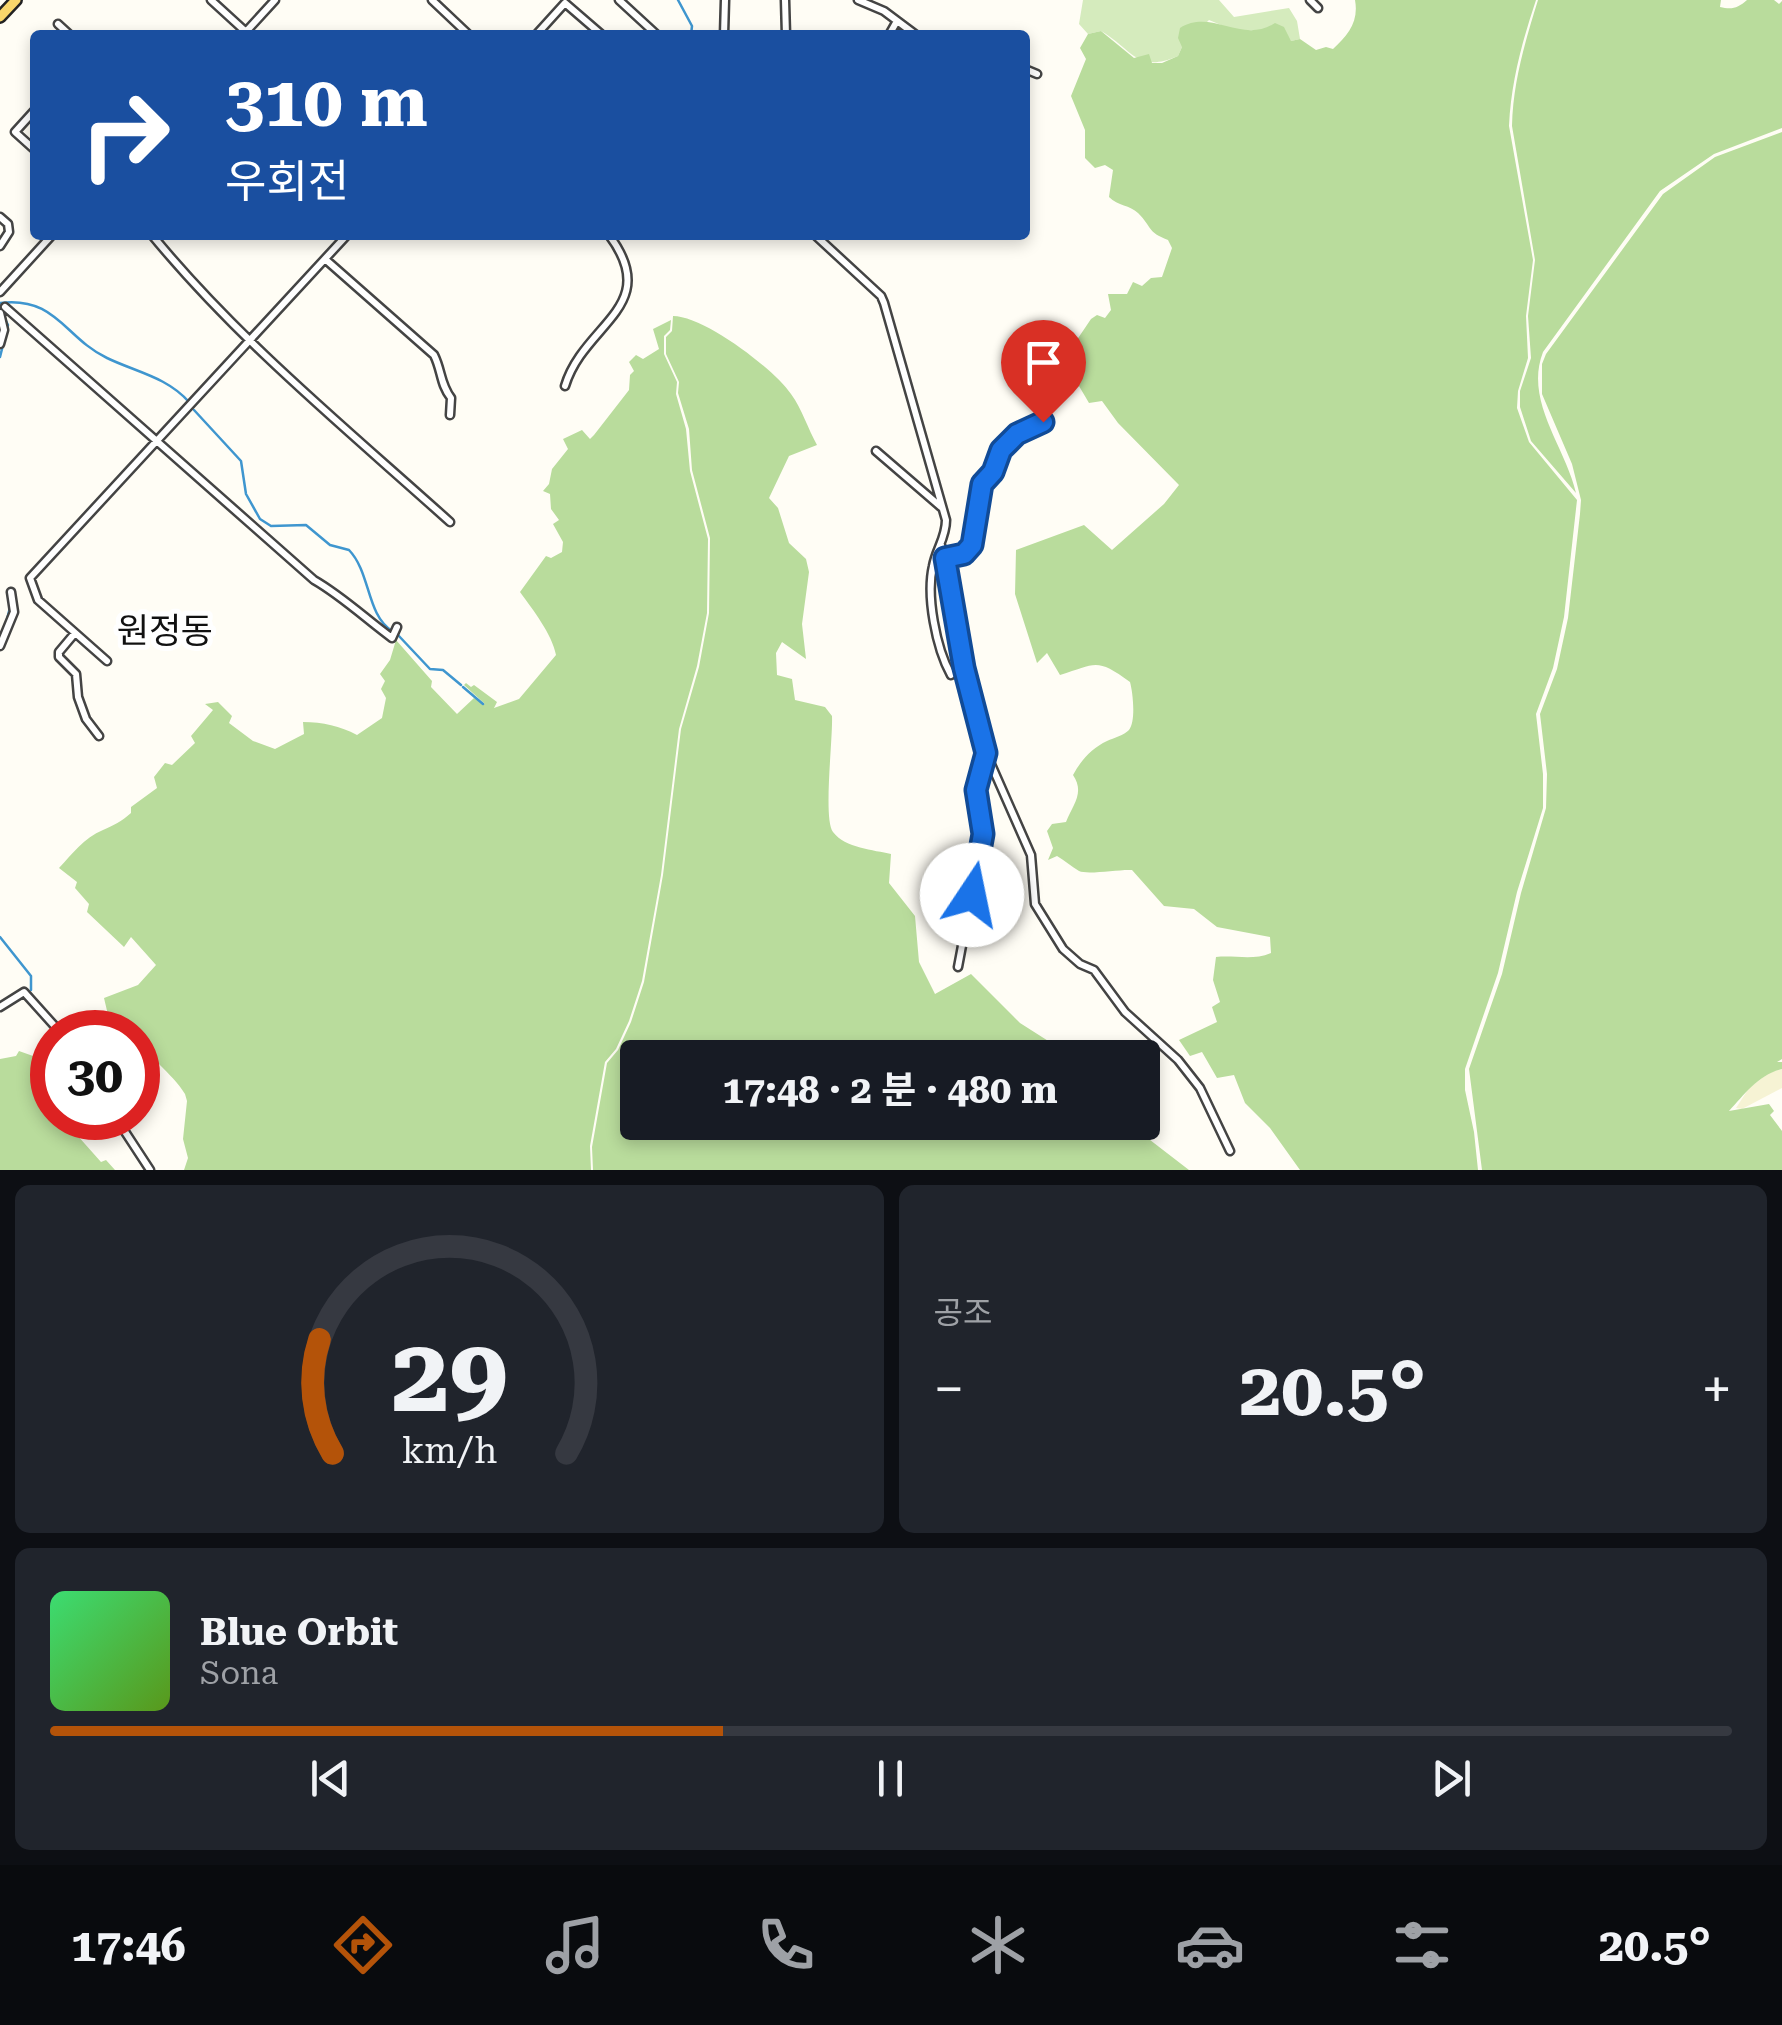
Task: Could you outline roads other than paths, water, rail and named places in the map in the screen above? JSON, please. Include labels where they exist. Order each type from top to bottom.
[{"type":"main road","points":[[0,17],[16,0]]},
{"type":"street","points":[[212,0],[242,30]]},
{"type":"street","points":[[248,30],[276,0]]},
{"type":"street","points":[[432,0],[464,30]]},
{"type":"street","points":[[620,0],[651,30]]},
{"type":"street","points":[[724,30],[726,0]]},
{"type":"street","points":[[785,0],[786,30]]},
{"type":"street","points":[[858,0],[909,30]]},
{"type":"street","points":[[1310,0],[1318,8]]},
{"type":"street","points":[[541,30],[567,2],[597,30]]},
{"type":"street","points":[[892,30],[897,21]]},
{"type":"street","points":[[58,24],[65,30]]},
{"type":"street","points":[[1030,71],[1037,74]]},
{"type":"street","points":[[30,116],[15,132],[30,146]]},
{"type":"street","points":[[0,216],[8,224],[9,232],[0,246]]},
{"type":"street","points":[[0,344],[4,330],[2,304],[48,240]]},
{"type":"street","points":[[156,240],[250,340],[450,522]]},
{"type":"street","points":[[107,660],[38,600],[30,578],[341,240]]},
{"type":"street","points":[[564,386],[576,362],[620,307],[626,293],[627,263],[612,240]]},
{"type":"street","points":[[820,240],[881,296],[942,508],[946,531],[931,572],[940,655],[951,675]]},
{"type":"street","points":[[325,259],[434,355],[442,386],[452,398],[450,415]]},
{"type":"street","points":[[2,304],[157,444],[361,616],[392,638],[397,627]]},
{"type":"street","points":[[945,558],[964,554],[972,545],[982,484],[993,472],[1001,450],[1017,434],[1043,422]]},
{"type":"street","points":[[876,450],[942,508]]},
{"type":"street","points":[[941,545],[964,668],[986,753],[1031,855],[1035,904],[1072,958],[1094,970],[1125,1012],[1178,1060],[1200,1088],[1230,1150]]},
{"type":"street","points":[[0,646],[12,620],[15,602],[11,592]]},
{"type":"street","points":[[75,634],[59,657],[76,674],[86,719],[99,736]]},
{"type":"street","points":[[958,967],[983,834],[976,790],[986,753]]},
{"type":"street","points":[[0,1008],[24,992],[40,1010]]},
{"type":"street","points":[[130,1140],[150,1170]]},
{"type":"waterway","points":[[678,0],[692,30]]},
{"type":"waterway","points":[[0,303],[19,303],[47,312],[93,350],[161,381],[189,402]]},
{"type":"waterway","points":[[0,309],[8,325],[0,357]]},
{"type":"waterway","points":[[194,410],[241,461],[246,494],[260,519],[271,526],[306,525],[330,545],[349,550],[377,614],[392,631]]},
{"type":"waterway","points":[[6,624],[10,607]]},
{"type":"waterway","points":[[398,635],[430,669],[443,670],[461,685]]},
{"type":"waterway","points":[[463,687],[483,704]]},
{"type":"waterway","points":[[0,937],[31,976],[31,990]]},
{"type":"district","name":"원정동","points":[[165,631]]}]
